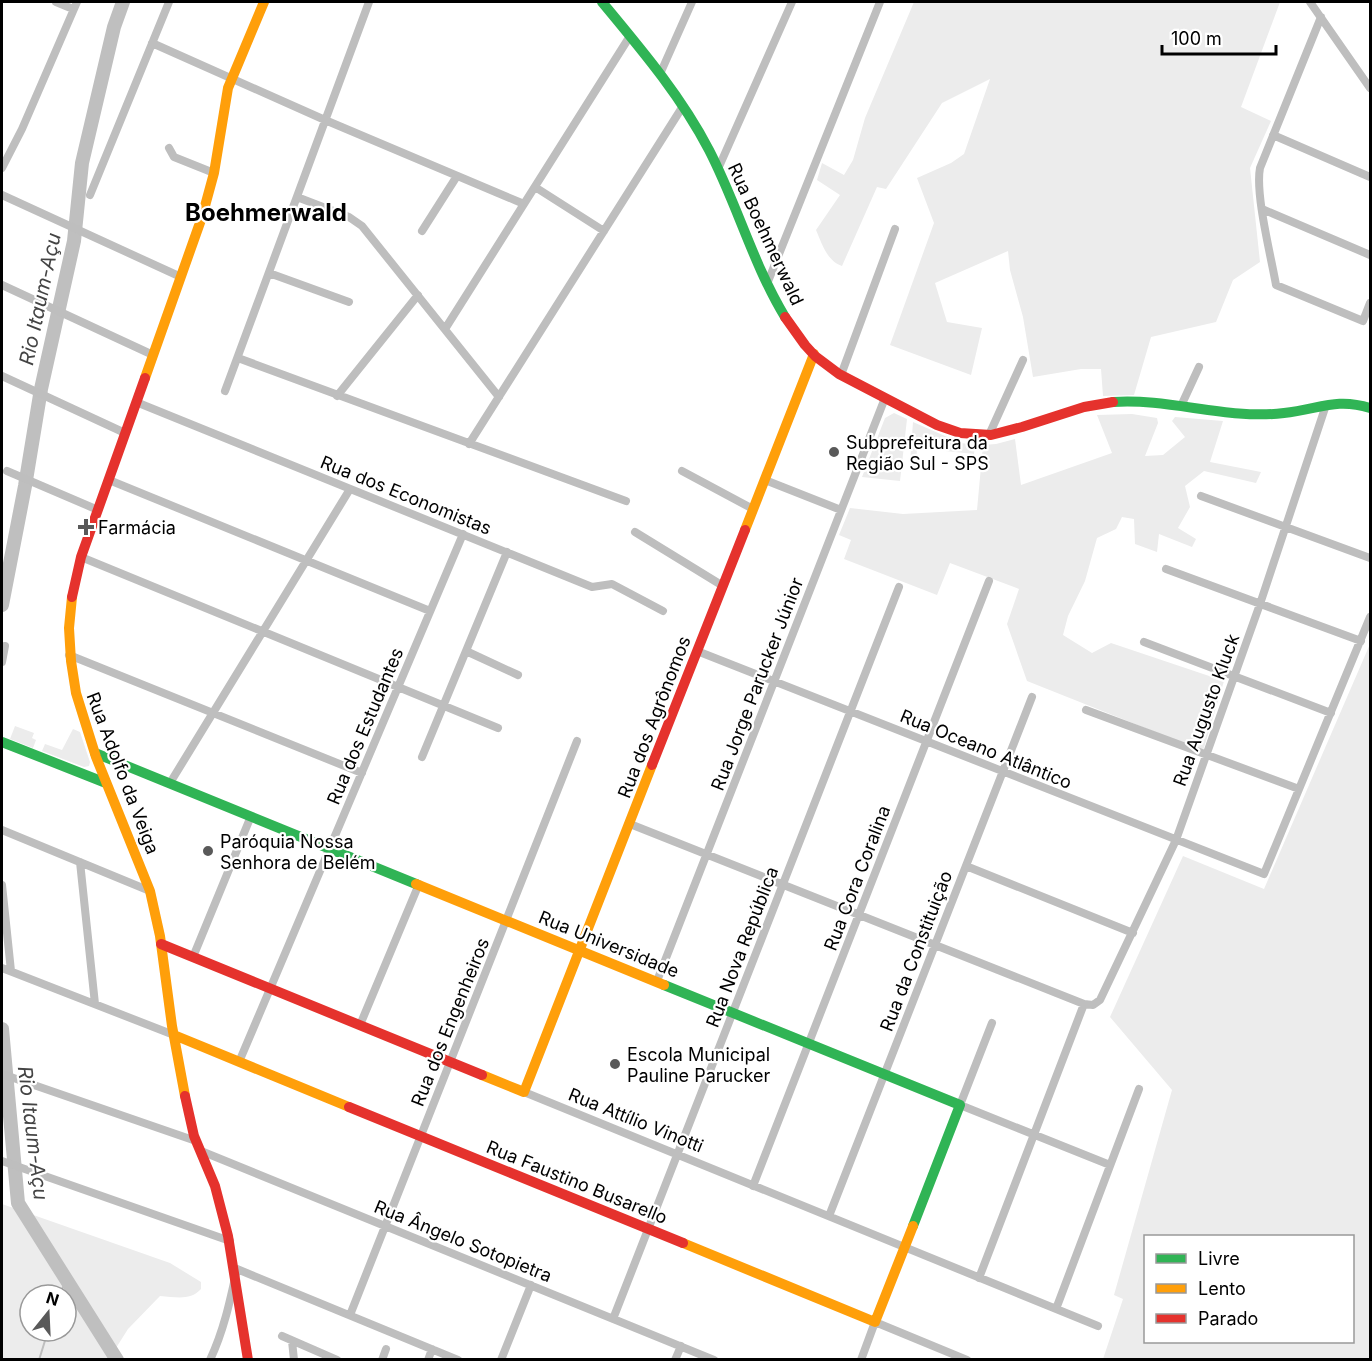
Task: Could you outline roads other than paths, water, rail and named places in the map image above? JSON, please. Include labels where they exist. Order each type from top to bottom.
[{"type":"street","points":[[2,168],[5,156],[22,129],[75,5],[56,2]]},
{"type":"street","points":[[90,195],[168,2]]},
{"type":"street","name":"Rua Adolfo da Veiga","points":[[248,1359],[237,1269],[216,1188],[198,1146],[174,1035],[161,944],[150,891],[95,753],[74,690],[69,655],[71,602],[81,557],[202,218],[214,172],[225,100],[231,77],[264,2]]},
{"type":"street","points":[[225,391],[369,2]]},
{"type":"street","name":"Rua Boehmerwald","points":[[602,2],[660,74],[682,106],[718,169],[768,285],[786,319],[814,354],[842,375],[885,398],[954,432],[967,435],[989,435],[1090,405],[1120,402],[1254,414],[1277,414],[1348,403],[1371,408]]},
{"type":"street","points":[[660,74],[692,2]]},
{"type":"street","points":[[718,169],[792,2]]},
{"type":"street","points":[[768,285],[880,2]]},
{"type":"street","points":[[1310,2],[1371,88]]},
{"type":"street","points":[[1321,17],[1258,176],[1262,209],[1276,285],[1363,321],[1371,303]]},
{"type":"street","points":[[445,329],[630,36]]},
{"type":"street","points":[[152,43],[325,120],[524,204]]},
{"type":"street","points":[[469,444],[682,106]]},
{"type":"street","points":[[1273,135],[1371,177]]},
{"type":"street","points":[[169,148],[174,157],[214,172]]},
{"type":"street","points":[[422,231],[457,176]]},
{"type":"street","points":[[535,187],[604,231]]},
{"type":"street","points":[[2,195],[181,277]]},
{"type":"street","points":[[297,197],[358,222],[499,397]]},
{"type":"street","points":[[1262,209],[1371,255]]},
{"type":"street","points":[[842,375],[895,229]]},
{"type":"street","points":[[269,273],[349,303]]},
{"type":"street","points":[[2,285],[153,356]]},
{"type":"street","points":[[337,396],[418,295]]},
{"type":"street","name":"Rua dos Agrônomos","points":[[524,1092],[814,354]]},
{"type":"street","points":[[238,358],[626,501]]},
{"type":"street","points":[[989,435],[1023,360]]},
{"type":"street","points":[[1181,406],[1199,367]]},
{"type":"street","points":[[2,376],[125,433]]},
{"type":"street","name":"Rua Jorge Parucker Júnior","points":[[657,981],[885,398]]},
{"type":"street","name":"Rua dos Economistas","points":[[136,402],[592,587],[612,584],[663,611]]},
{"type":"street","name":"Rua Augusto Kluck","points":[[1084,1004],[1093,1005],[1101,1000],[1176,840],[1260,604],[1326,405]]},
{"type":"street","points":[[7,471],[98,510]]},
{"type":"street","points":[[682,471],[753,509]]},
{"type":"street","points":[[109,480],[430,611]]},
{"type":"street","points":[[765,480],[841,510]]},
{"type":"street","points":[[170,783],[350,489]]},
{"type":"street","points":[[1201,496],[1371,558]]},
{"type":"street","points":[[635,532],[723,586]]},
{"type":"street","name":"Rua dos Estudantes","points":[[239,1062],[463,534]]},
{"type":"street","points":[[422,758],[507,552]]},
{"type":"street","points":[[81,557],[498,728]]},
{"type":"street","points":[[1166,569],[1361,640]]},
{"type":"street","name":"Rua Cora Coralina","points":[[753,1186],[989,581]]},
{"type":"street","name":"Rua Nova República","points":[[614,1319],[899,587]]},
{"type":"street","points":[[1086,710],[1299,789],[1371,617]]},
{"type":"street","points":[[1144,642],[1331,713]]},
{"type":"street","points":[[2,662],[5,646]]},
{"type":"street","points":[[466,651],[518,675]]},
{"type":"street","name":"Rua Oceano Atlântico","points":[[698,651],[1263,874],[1299,789]]},
{"type":"street","points":[[69,655],[362,773]]},
{"type":"street","name":"Rua da Constituição","points":[[829,1216],[1032,697]]},
{"type":"street","name":"Rua dos Engenheiros","points":[[350,1316],[577,741]]},
{"type":"street","points":[[2,742],[106,783]]},
{"type":"street","name":"Rua Universidade","points":[[95,753],[1110,1166]]},
{"type":"street","points":[[193,957],[251,816]]},
{"type":"street","points":[[630,824],[1084,1004],[979,1278]]},
{"type":"street","points":[[2,830],[150,891]]},
{"type":"street","points":[[80,862],[95,1004]]},
{"type":"street","points":[[966,866],[1133,933]]},
{"type":"street","points":[[360,1025],[419,884]]},
{"type":"street","points":[[2,885],[11,971]]},
{"type":"street","name":"Rua Attílio Vinotti","points":[[161,944],[1098,1326]]},
{"type":"street","points":[[2,968],[174,1035]]},
{"type":"street","points":[[861,1359],[992,1023]]},
{"type":"street","name":"Rua Faustino Busarello","points":[[174,1035],[967,1359]]},
{"type":"street","name":"Rua Ângelo Sotopietra","points":[[2,1074],[198,1146],[386,1226],[714,1359]]},
{"type":"street","points":[[1056,1309],[1139,1089]]},
{"type":"street","points":[[5,1162],[230,1242]]},
{"type":"street","points":[[210,1359],[221,1336],[237,1269],[432,1349],[448,1358],[458,1359]]},
{"type":"street","points":[[501,1359],[531,1285]]},
{"type":"street","points":[[282,1336],[337,1359]]},
{"type":"street","points":[[292,1341],[294,1359]]},
{"type":"street","points":[[675,1359],[681,1346]]},
{"type":"street","points":[[382,1359],[386,1349]]},
{"type":"street","points":[[428,1359],[432,1349]]},
{"type":"waterway","name":"Rio Itaum-Açu","points":[[2,605],[41,389],[74,241],[82,163],[114,27],[123,2]]},
{"type":"waterway","name":"Rio Itaum-Açu","points":[[2,1029],[18,1203],[117,1360]]},
{"type":"waterway","points":[[64,1283],[66,1279]]},
{"type":"waterway","points":[[39,1360],[44,1343]]},
{"type":"place","name":"Subprefeitura da Região Sul - SPS","points":[[834,452]]},
{"type":"place","name":"Farmácia","points":[[86,527]]},
{"type":"place","name":"Paróquia Nossa Senhora de Belém","points":[[208,851]]},
{"type":"place","name":"Escola Municipal Pauline Parucker","points":[[615,1064]]},
{"type":"district","name":"Boehmerwald","points":[[266,212]]}]
